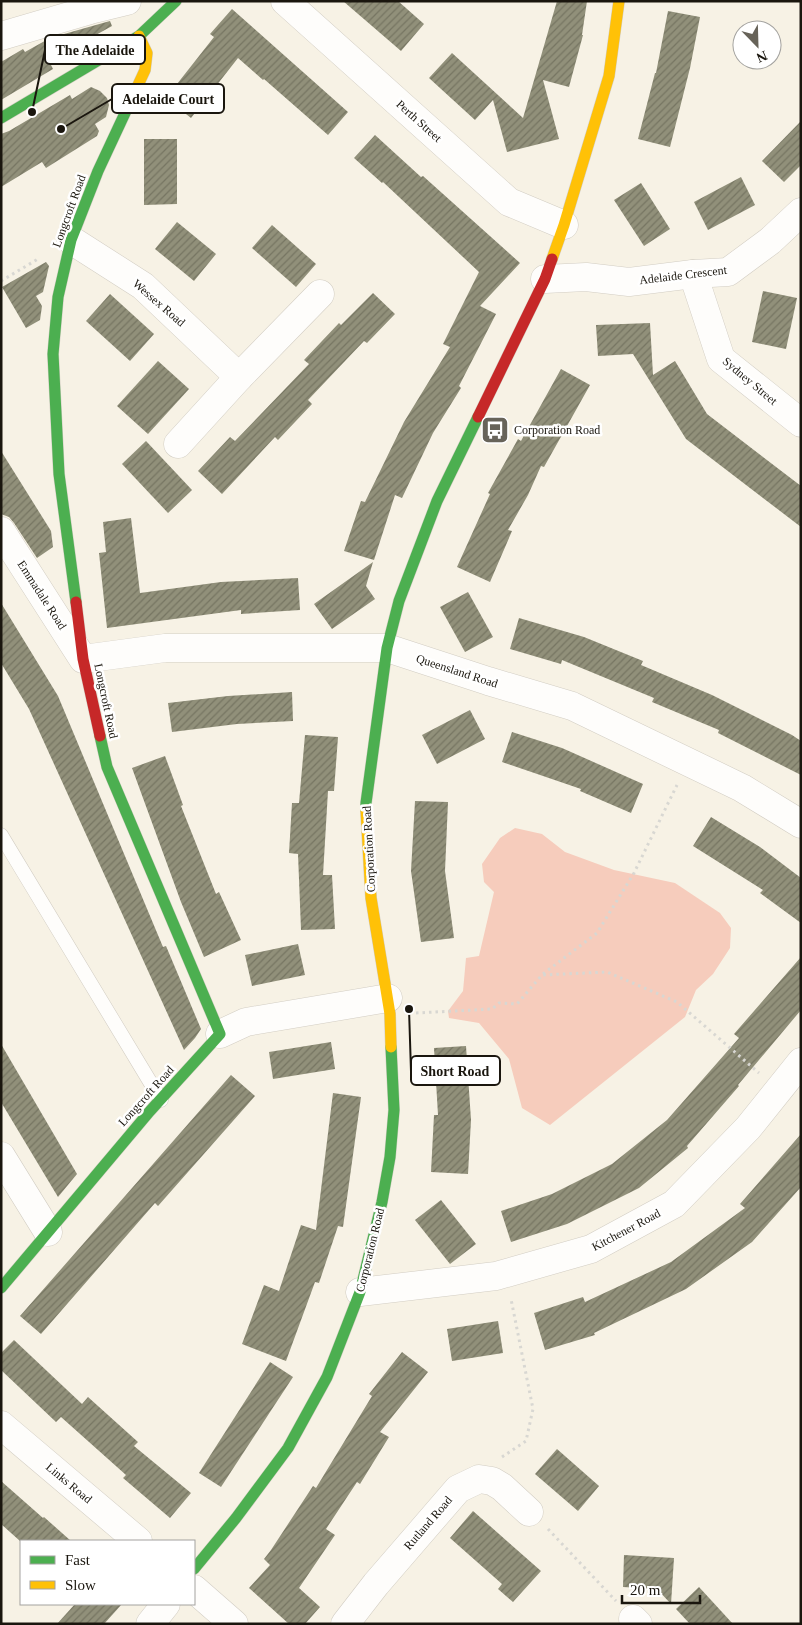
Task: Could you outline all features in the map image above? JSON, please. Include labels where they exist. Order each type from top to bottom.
[{"type":"street","points":[[1,36],[127,1]]},
{"type":"street","points":[[1,118],[139,36],[176,1]]},
{"type":"street","name":"Perth Street","points":[[285,1],[509,202],[564,225]]},
{"type":"street","name":"Corporation Road","points":[[195,1568],[236,1518],[288,1448],[327,1378],[360,1292],[382,1202],[390,1157],[394,1110],[389,1006],[371,898],[366,803],[387,648],[399,601],[437,501],[545,279],[564,225],[609,76],[619,1]]},
{"type":"street","name":"Longcroft Road","points":[[1,1288],[150,1111],[220,1034],[107,767],[83,659],[59,474],[54,354],[58,297],[71,240],[98,171],[145,70],[147,53],[139,36]]},
{"type":"street","name":"Adelaide Crescent","points":[[545,279],[586,278],[630,282],[693,274],[728,272],[770,241],[801,212]]},
{"type":"street","name":"Wessex Road","points":[[71,240],[143,286],[240,377]]},
{"type":"street","name":"Sydney Street","points":[[693,274],[720,359],[801,423]]},
{"type":"street","points":[[178,444],[320,294]]},
{"type":"street","name":"Emmadale Road","points":[[1,531],[83,659]]},
{"type":"street","name":"Queensland Road","points":[[83,659],[165,648],[387,648],[572,706],[742,788],[801,824]]},
{"type":"street","points":[[220,1034],[246,1022],[389,1006]]},
{"type":"street","name":"Kitchener Road","points":[[360,1292],[496,1276],[591,1249],[674,1204],[748,1128],[801,1062]]},
{"type":"street","points":[[1,1156],[48,1232]]},
{"type":"street","name":"Links Road","points":[[1,1425],[137,1540]]},
{"type":"street","name":"Rutland Road","points":[[345,1624],[376,1584],[458,1489],[479,1479],[492,1482]]},
{"type":"street","points":[[492,1482],[502,1487],[529,1512]]},
{"type":"street","points":[[195,1590],[234,1624]]},
{"type":"street","points":[[150,1624],[165,1605]]},
{"type":"lane","points":[[1,835],[160,1100]]},
{"type":"path","points":[[1,281],[71,240]]},
{"type":"path","points":[[389,1006],[492,1009],[498,1003],[518,1004],[542,975],[597,933],[634,873],[688,762]]},
{"type":"path","points":[[542,975],[607,972],[677,1002],[779,1089]]},
{"type":"path","points":[[492,1482],[501,1458],[526,1441],[533,1409],[506,1274]]},
{"type":"path","points":[[529,1512],[545,1525],[635,1621]]},
{"type":"shaded area","points":[[515,828],[542,834],[565,852],[614,870],[675,883],[720,913],[731,928],[730,948],[713,974],[696,990],[685,1017],[550,1125],[522,1108],[509,1059],[479,1023],[449,1018],[448,1011],[463,991],[466,958],[479,956],[494,892],[484,882],[482,864],[500,838]]},
{"type":"building","points":[[343,1],[398,1],[424,24],[401,51]]},
{"type":"building","points":[[557,1],[587,1],[583,35],[569,87],[543,80],[559,139],[507,152],[493,100],[475,120],[429,78],[452,53],[523,118]]},
{"type":"building","points":[[232,9],[348,112],[328,135],[238,58],[191,118],[166,98],[214,37],[210,34]]},
{"type":"building","points":[[668,11],[700,17],[690,68],[670,147],[638,139],[656,73]]},
{"type":"building","points":[[110,21],[112,26],[49,61],[53,69],[1,100],[1,62],[23,49],[25,52],[50,38]]},
{"type":"building","points":[[91,87],[100,91],[107,98],[109,105],[106,117],[95,124],[99,131],[97,136],[46,168],[42,162],[1,187],[1,134],[70,95],[72,99]]},
{"type":"building","points":[[801,121],[801,165],[784,182],[762,161]]},
{"type":"building","points":[[375,135],[520,263],[480,306],[496,314],[459,386],[461,388],[433,433],[402,498],[395,495],[374,560],[344,551],[361,501],[365,502],[404,422],[450,347],[443,344],[479,272],[383,182],[354,158]]},
{"type":"building","points":[[144,139],[177,139],[177,204],[144,205]]},
{"type":"building","points":[[741,177],[755,205],[708,230],[694,202]]},
{"type":"building","points":[[641,183],[670,229],[644,246],[614,200]]},
{"type":"building","points":[[177,222],[216,254],[194,281],[155,249]]},
{"type":"building","points":[[272,225],[316,264],[296,287],[252,248]]},
{"type":"building","points":[[46,262],[49,266],[43,292],[36,296],[42,306],[40,320],[26,328],[2,287]]},
{"type":"building","points":[[763,291],[797,298],[786,349],[752,342]]},
{"type":"building","points":[[373,293],[395,314],[367,343],[364,341],[308,400],[312,404],[278,440],[275,437],[222,494],[198,471],[230,437],[235,441],[309,364],[304,360],[339,323],[341,325]]},
{"type":"building","points":[[110,294],[154,334],[130,361],[86,321]]},
{"type":"building","points":[[650,323],[653,375],[675,361],[707,414],[801,486],[801,527],[686,439],[633,354],[598,356],[596,325]]},
{"type":"building","points":[[158,361],[189,389],[148,434],[117,406]]},
{"type":"building","points":[[561,369],[590,385],[544,467],[541,466],[528,495],[508,530],[512,531],[490,582],[457,567],[490,494],[488,493],[518,439],[521,441]]},
{"type":"building","points":[[146,441],[192,490],[168,513],[122,464]]},
{"type":"building","points":[[1,451],[51,531],[53,547],[37,558],[14,523],[9,517],[1,514]]},
{"type":"building","points":[[131,518],[140,593],[221,582],[298,578],[300,610],[241,614],[241,610],[107,628],[99,553],[106,552],[103,522]]},
{"type":"building","points":[[373,562],[366,586],[375,599],[332,629],[314,604]]},
{"type":"building","points":[[468,592],[493,637],[465,652],[440,607]]},
{"type":"building","points":[[1,603],[58,696],[163,947],[166,946],[201,1029],[184,1050],[29,709],[1,663]]},
{"type":"building","points":[[519,618],[584,637],[643,661],[641,665],[712,695],[792,735],[801,741],[801,775],[718,733],[719,730],[652,702],[654,698],[562,660],[561,664],[510,649]]},
{"type":"building","points":[[292,692],[293,721],[237,724],[172,732],[168,703],[228,696]]},
{"type":"building","points":[[470,710],[485,739],[437,764],[422,735]]},
{"type":"building","points":[[512,732],[562,748],[643,784],[631,813],[580,791],[581,789],[502,762]]},
{"type":"building","points":[[305,735],[338,737],[334,791],[328,791],[323,875],[332,875],[335,929],[301,930],[298,854],[289,853],[292,803],[299,803]]},
{"type":"building","points":[[165,756],[183,805],[181,806],[216,894],[219,892],[241,940],[204,957],[181,902],[132,768]]},
{"type":"building","points":[[415,801],[448,802],[445,871],[454,938],[421,942],[411,871]]},
{"type":"building","points":[[711,817],[760,847],[801,878],[801,923],[760,893],[763,890],[693,846]]},
{"type":"building","points":[[298,944],[305,975],[252,986],[245,955]]},
{"type":"building","points":[[801,957],[801,1010],[687,1146],[688,1148],[639,1188],[567,1224],[511,1242],[501,1211],[552,1194],[612,1164],[667,1120],[739,1038],[734,1034]]},
{"type":"building","points":[[331,1042],[335,1069],[273,1079],[269,1052]]},
{"type":"building","points":[[1,1044],[77,1174],[58,1197],[1,1102]]},
{"type":"building","points":[[466,1046],[471,1120],[468,1174],[431,1172],[434,1115],[438,1115],[434,1048]]},
{"type":"building","points":[[231,1075],[255,1096],[158,1206],[155,1203],[41,1334],[20,1316]]},
{"type":"building","points":[[333,1093],[361,1097],[343,1227],[338,1226],[319,1283],[315,1282],[286,1361],[242,1344],[264,1285],[279,1291],[301,1225],[316,1230]]},
{"type":"building","points":[[801,1134],[801,1187],[752,1242],[686,1289],[594,1333],[595,1335],[545,1350],[534,1313],[583,1297],[585,1302],[671,1262],[745,1208],[740,1204]]},
{"type":"building","points":[[441,1200],[476,1244],[450,1264],[415,1220]]},
{"type":"building","points":[[498,1321],[503,1353],[452,1361],[447,1329]]},
{"type":"building","points":[[14,1340],[82,1404],[88,1397],[138,1442],[134,1446],[191,1493],[170,1518],[123,1478],[126,1475],[61,1417],[56,1422],[1,1370],[1,1353]]},
{"type":"building","points":[[402,1352],[428,1372],[380,1432],[389,1437],[360,1484],[357,1482],[326,1529],[335,1535],[299,1588],[320,1607],[305,1624],[289,1624],[249,1588],[270,1565],[264,1559],[313,1486],[316,1488],[372,1396],[369,1394]]},
{"type":"building","points":[[270,1362],[293,1377],[221,1487],[199,1473]]},
{"type":"building","points":[[557,1449],[599,1486],[578,1511],[535,1474]]},
{"type":"building","points":[[1,1481],[70,1540],[20,1541],[1,1524]]},
{"type":"building","points":[[473,1511],[541,1571],[513,1602],[498,1589],[502,1584],[450,1538]]},
{"type":"building","points":[[624,1555],[674,1558],[671,1604],[657,1589],[623,1587]]},
{"type":"building","points":[[699,1587],[733,1624],[690,1624],[676,1609]]},
{"type":"building","points":[[74,1605],[121,1605],[104,1624],[57,1624]]},
{"type":"traffic: fast","points":[[1,118],[139,36],[176,1]]},
{"type":"traffic: fast","points":[[76,602],[59,474],[53,354],[58,297],[71,240],[98,171],[133,96]]},
{"type":"traffic: fast","points":[[366,810],[387,648],[399,601],[437,501],[478,417]]},
{"type":"traffic: fast","points":[[1,1288],[150,1111],[220,1034],[107,767],[100,736]]},
{"type":"traffic: fast","points":[[195,1568],[236,1518],[288,1448],[327,1377],[360,1292],[382,1202],[390,1157],[394,1110],[391,1047]]},
{"type":"traffic: slow","points":[[552,259],[609,76],[619,1]]},
{"type":"traffic: slow","points":[[133,96],[145,70],[147,53],[139,36]]},
{"type":"traffic: slow","points":[[366,810],[371,898],[390,1014],[391,1047]]},
{"type":"traffic: jam","points":[[478,417],[545,279],[552,259]]},
{"type":"traffic: jam","points":[[76,602],[83,659],[100,736]]},
{"type":"place","name":"The Adelaide","points":[[32,112]]},
{"type":"place","name":"Adelaide Court","points":[[61,129]]},
{"type":"place","name":"Corporation Road","points":[[495,430]]},
{"type":"place","name":"Short Road","points":[[409,1009]]}]
